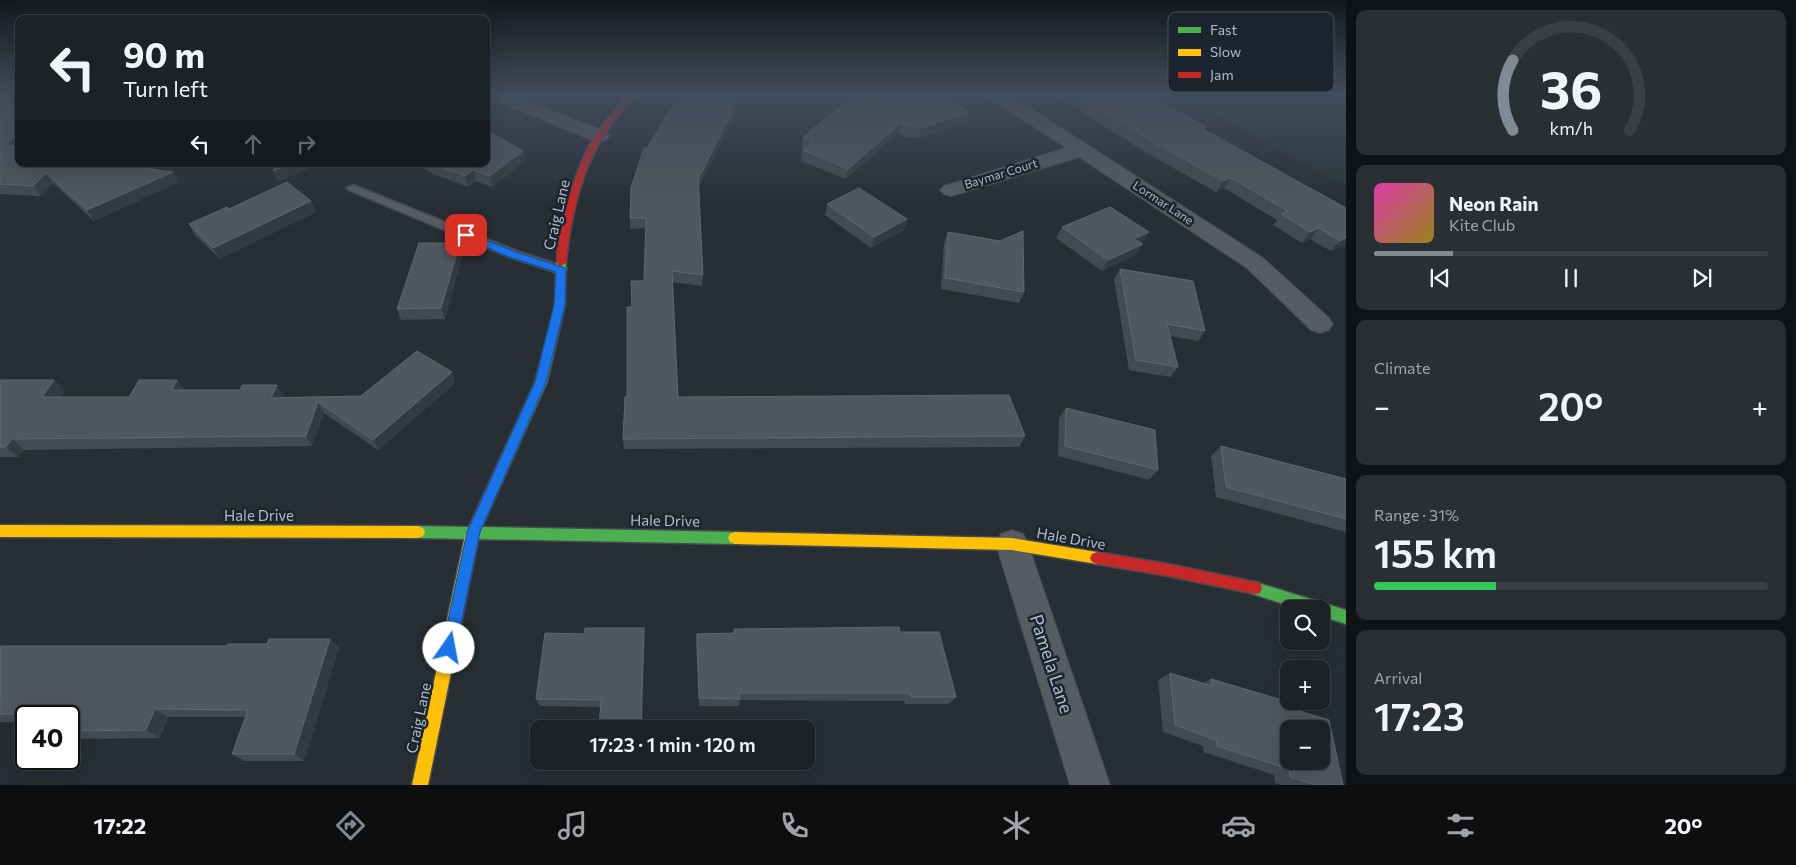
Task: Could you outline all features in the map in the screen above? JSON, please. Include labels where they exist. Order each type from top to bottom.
[{"type":"street","points":[[588,132],[599,136]]},
{"type":"street","name":"Craig Lane","points":[[420,785],[473,532],[541,382],[560,305],[562,246],[578,183],[603,132]]},
{"type":"street","name":"Lormar Lane","points":[[1053,132],[1256,263],[1320,324]]},
{"type":"street","name":"Baymar Court","points":[[951,190],[1080,150]]},
{"type":"street","name":"Hale Drive","points":[[0,531],[473,532],[1012,544],[1168,570],[1260,589],[1346,616]]},
{"type":"street","name":"Pamela Lane","points":[[1012,544],[1090,785]]},
{"type":"lane","points":[[353,188],[513,254],[561,270]]},
{"type":"green space","points":[[1245,132],[1346,132],[1346,185]]},
{"type":"building","points":[[0,132],[15,132],[15,136],[4,146],[15,146],[15,167],[139,167],[173,172],[87,210],[46,173],[33,186],[0,184]]},
{"type":"building","points":[[490,132],[523,151],[490,176],[473,170],[465,176],[440,167],[490,167]]},
{"type":"building","points":[[657,132],[722,132],[701,174],[698,174],[703,275],[672,271],[678,397],[1009,395],[1025,436],[623,439],[625,397],[627,397],[627,307],[632,307],[631,281],[644,281],[646,218],[630,218],[631,188],[644,148],[647,148]]},
{"type":"building","points":[[810,132],[891,132],[848,169],[803,150],[813,141],[803,137]]},
{"type":"building","points":[[1136,132],[1208,132],[1346,208],[1346,238],[1340,241],[1319,228],[1310,232],[1281,214],[1288,211],[1231,178],[1223,181]]},
{"type":"building","points":[[287,182],[311,201],[213,248],[189,224],[227,207],[229,209]]},
{"type":"building","points":[[859,188],[907,219],[874,237],[827,204]]},
{"type":"building","points":[[1110,207],[1149,232],[1134,239],[1143,244],[1108,260],[1062,227]]},
{"type":"building","points":[[1023,231],[1024,292],[945,278],[948,232],[1000,241]]},
{"type":"building","points":[[419,243],[460,243],[441,308],[397,309]]},
{"type":"building","points":[[1120,269],[1193,281],[1205,331],[1167,324],[1178,367],[1136,360]]},
{"type":"building","points":[[417,351],[452,372],[373,440],[318,402],[306,436],[12,439],[6,447],[0,447],[0,380],[54,380],[42,397],[129,397],[139,380],[177,380],[172,390],[240,390],[242,385],[277,385],[271,398],[361,396]]},
{"type":"building","points":[[1066,408],[1155,430],[1158,470],[1065,446]]},
{"type":"building","points":[[1221,446],[1346,479],[1346,519],[1226,487]]},
{"type":"building","points":[[899,627],[900,632],[939,632],[956,697],[911,697],[910,693],[739,693],[740,699],[699,698],[697,634],[735,633],[734,629]]},
{"type":"building","points":[[585,628],[644,628],[641,720],[600,720],[601,700],[536,699],[545,633],[584,634]]},
{"type":"building","points":[[269,639],[330,639],[294,754],[232,754],[248,710],[155,709],[146,730],[80,731],[80,705],[15,705],[15,714],[0,714],[0,646],[227,646],[228,644],[267,644]]},
{"type":"building","points":[[1170,673],[1212,686],[1211,679],[1280,699],[1280,710],[1296,710],[1329,720],[1280,720],[1280,766],[1217,746],[1216,740],[1175,725]]},
{"type":"building","points":[[1330,725],[1343,785],[1316,785],[1290,777],[1289,770],[1330,770]]},
{"type":"traffic: fast","points":[[472,536],[541,382],[560,305],[561,263]]},
{"type":"traffic: fast","points":[[418,532],[735,538]]},
{"type":"traffic: fast","points":[[1255,588],[1346,617]]},
{"type":"traffic: slow","points":[[0,531],[418,532]]},
{"type":"traffic: slow","points":[[420,785],[472,536]]},
{"type":"traffic: slow","points":[[735,538],[1012,544],[1097,558]]},
{"type":"traffic: jam","points":[[561,263],[565,233],[574,197],[586,162],[602,132]]},
{"type":"traffic: jam","points":[[1097,558],[1255,588]]},
{"type":"route","points":[[449,648],[473,532],[541,382],[560,305],[561,270],[513,254],[466,235]]}]
